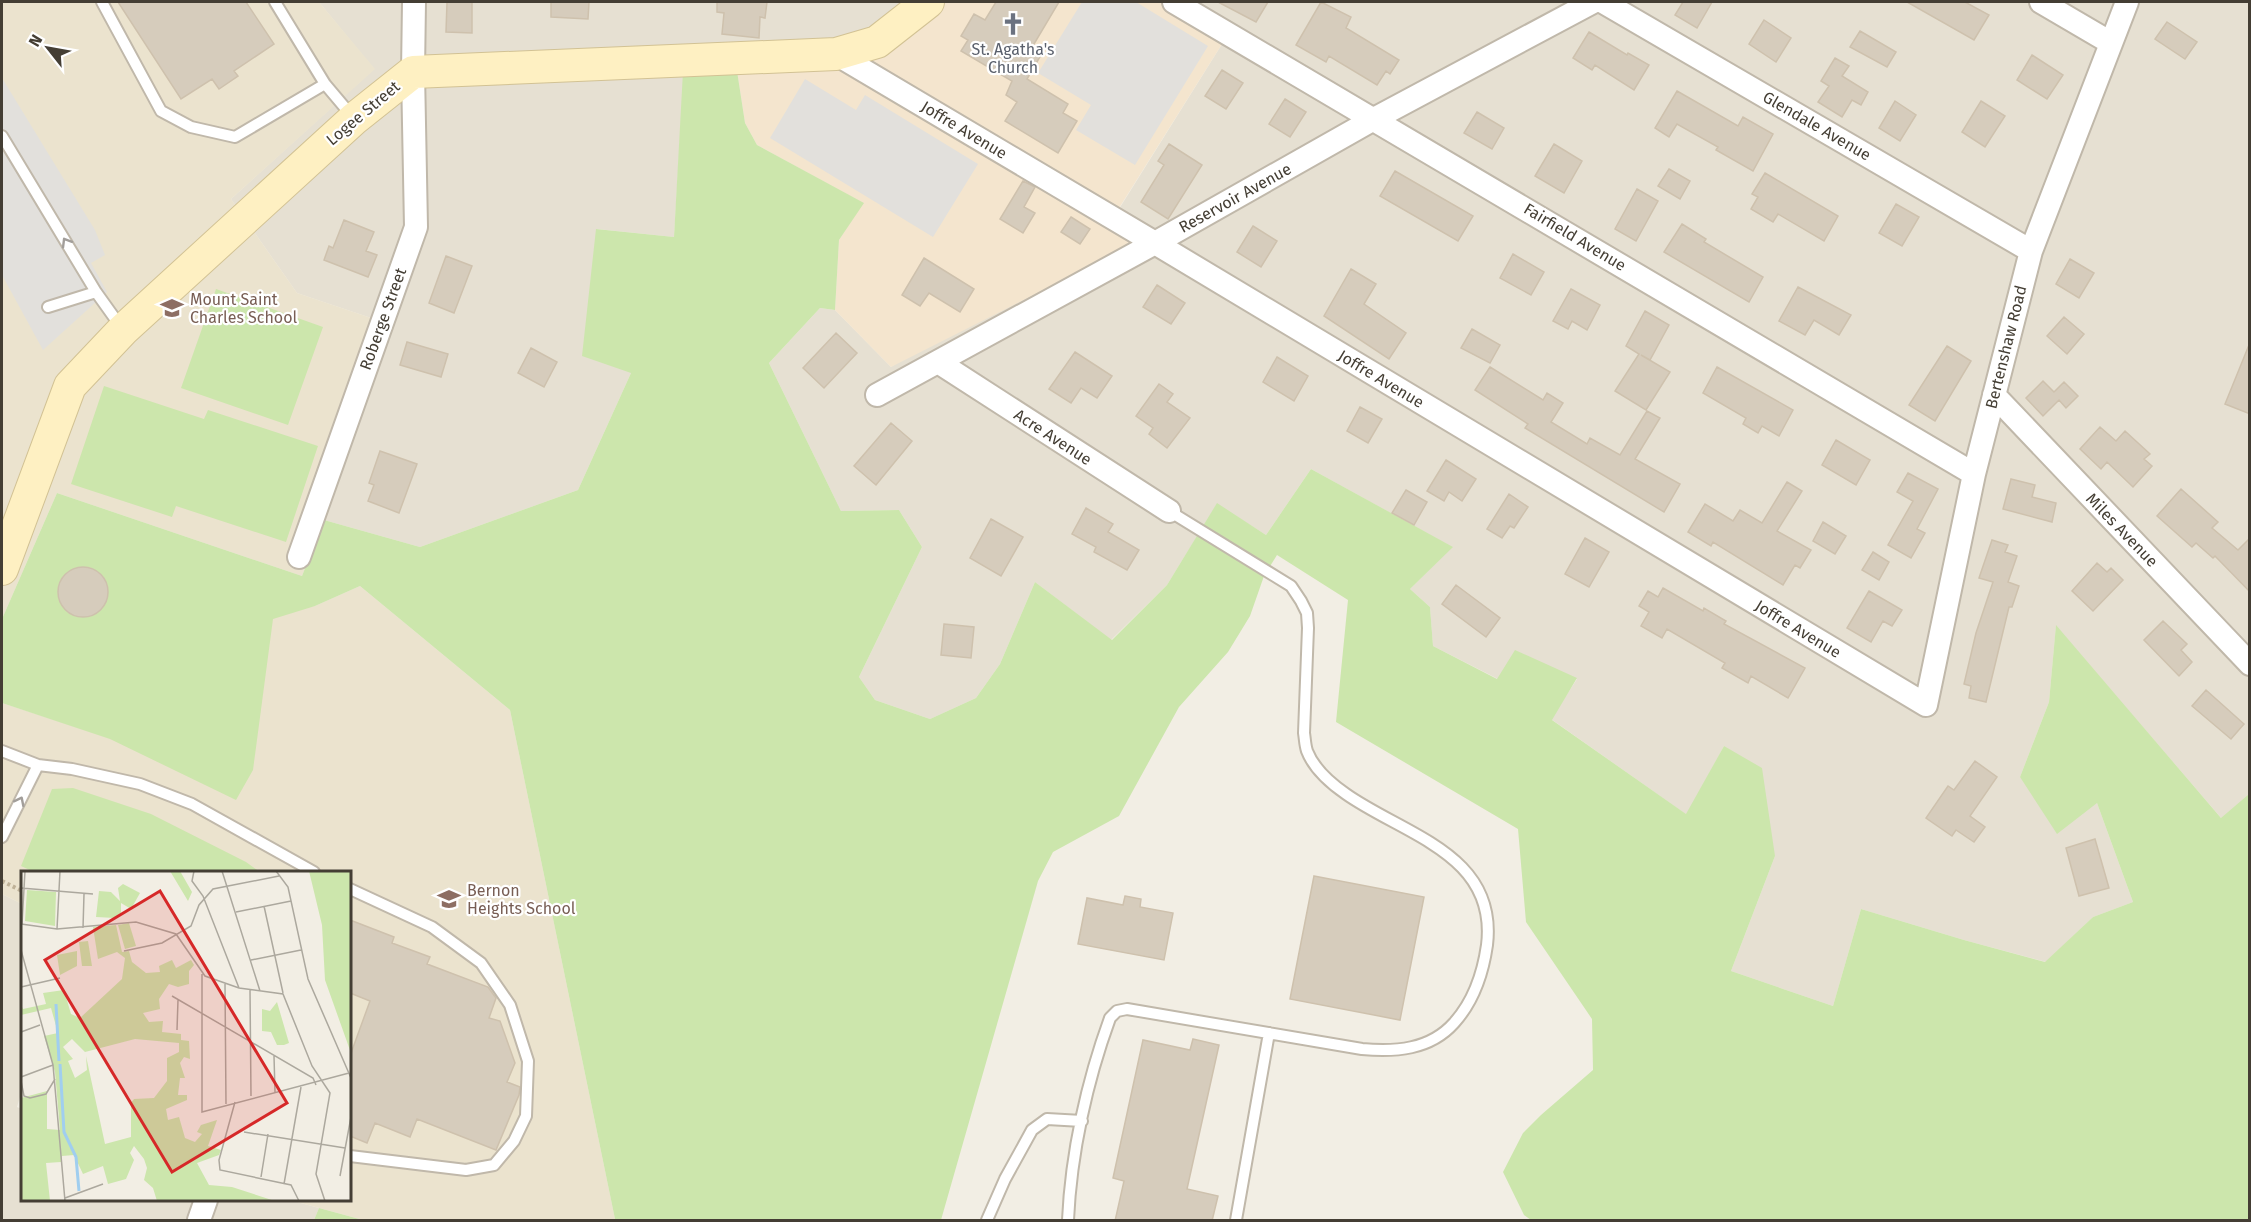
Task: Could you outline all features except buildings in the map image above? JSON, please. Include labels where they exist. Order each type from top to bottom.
[{"type":"street","name":"Roberge Street","points":[[299,557],[416,227],[414,2]]},
{"type":"street","name":"Logee Street","points":[[2,569],[70,386],[123,330],[354,119],[413,72],[836,54],[877,42],[928,2]]},
{"type":"street","name":"Fairfield Avenue","points":[[1174,2],[1974,474]]},
{"type":"street","name":"Reservoir Avenue","points":[[877,395],[1155,243],[1374,119],[1593,2]]},
{"type":"street","name":"Glendale Avenue","points":[[1603,2],[2031,250]]},
{"type":"street","points":[[2041,2],[2111,43]]},
{"type":"street","name":"Bertenshaw Road","points":[[1926,705],[1974,474],[2031,250],[2127,2]]},
{"type":"street","name":"Joffre Avenue","points":[[836,54],[1926,705]]},
{"type":"street","name":"Acre Avenue","points":[[938,362],[1168,511]]},
{"type":"street","name":"Miles Avenue","points":[[1994,395],[2250,664]]},
{"type":"street","points":[[199,1221],[206,1201]]},
{"type":"lane","points":[[102,2],[161,111],[191,127],[235,137],[325,84]]},
{"type":"lane","points":[[275,2],[325,84],[354,119]]},
{"type":"lane","points":[[2,136],[96,292],[123,330]]},
{"type":"lane","points":[[48,307],[96,292]]},
{"type":"lane","points":[[1068,1221],[1072,1182],[1088,1087],[1110,1018],[1117,1011],[1127,1009],[1362,1049],[1388,1052],[1409,1050],[1448,1030],[1464,1012],[1477,984],[1485,957],[1488,931],[1486,909],[1479,889],[1461,866],[1445,852],[1358,803],[1329,782],[1313,763],[1307,750],[1304,733],[1307,613],[1291,586],[1168,511]]},
{"type":"lane","points":[[2,752],[38,765],[140,784],[192,804],[302,870]]},
{"type":"lane","points":[[2,837],[38,765]]},
{"type":"lane","points":[[351,889],[432,927],[481,963],[510,1005],[528,1061],[526,1116],[514,1141],[494,1165],[466,1170],[351,1156]]},
{"type":"lane","points":[[1236,1221],[1269,1033]]},
{"type":"lane","points":[[987,1221],[1005,1179],[1032,1130],[1047,1119],[1082,1121]]},
{"type":"path","points":[[2,880],[21,890]]},
{"type":"shaded area","name":"Mount Saint Charles School","points":[[2,2],[319,2],[375,69],[231,199],[297,293],[386,323],[324,520],[302,576],[57,493],[2,619]]},
{"type":"shaded area","points":[[319,2],[936,2],[867,57],[684,71],[674,237],[597,229],[631,373],[578,490],[420,547],[324,520],[386,323],[297,293],[231,199],[374,69]]},
{"type":"shaded area","points":[[936,2],[1174,2],[1227,36],[1119,208],[1158,232],[891,367],[835,310],[839,240],[863,203],[757,145],[745,123],[737,71],[867,57]]},
{"type":"shaded area","points":[[1082,2],[1136,2],[1208,46],[1135,165],[1076,130],[1091,105],[1038,73]]},
{"type":"shaded area","points":[[1174,2],[2249,2],[2249,794],[2222,819],[2056,626],[2049,702],[2020,777],[2097,803],[2133,902],[2093,917],[2046,962],[1861,909],[1833,1006],[1731,971],[1775,856],[1724,746],[1687,815],[1551,719],[1577,679],[1498,679],[1433,646],[1430,607],[1410,589],[1452,547],[1311,469],[1266,535],[1217,504],[1167,585],[1111,640],[1035,582],[1000,664],[976,698],[930,719],[875,700],[859,677],[922,547],[899,510],[841,511],[769,363],[820,308],[835,310],[891,367],[1119,209],[1227,36]]},
{"type":"shaded area","points":[[2,78],[95,230],[105,255],[91,263],[107,292],[43,350],[2,275]]},
{"type":"shaded area","points":[[805,79],[856,110],[865,95],[978,164],[933,237],[770,138]]},
{"type":"shaded area","name":"Bernon Heights School","points":[[360,586],[510,710],[614,1220],[363,1220],[294,1201],[351,1201],[351,871],[21,871],[21,904],[2,894],[2,703],[110,738],[129,633],[315,606]]},
{"type":"shaded area","points":[[2,894],[21,904],[21,1093],[17,1107],[21,1109],[21,1201],[294,1201],[319,1208],[314,1220],[2,1220]]},
{"type":"green space","points":[[683,71],[737,71],[745,123],[757,145],[864,203],[839,240],[835,310],[820,308],[769,363],[841,511],[899,510],[922,547],[859,677],[875,700],[930,719],[976,698],[1000,664],[1035,582],[1112,640],[1167,585],[1217,503],[1266,535],[1311,469],[1453,547],[1410,589],[1430,607],[1433,646],[1497,679],[1515,650],[1577,678],[1552,720],[1686,814],[1724,746],[1762,768],[1775,856],[1731,971],[1833,1006],[1861,909],[2045,962],[2093,917],[2133,902],[2097,803],[2057,834],[2020,777],[2049,702],[2056,625],[2221,818],[2249,794],[2249,1220],[1531,1220],[1524,1215],[1503,1172],[1523,1133],[1593,1070],[1592,1019],[1526,922],[1518,829],[1336,722],[1348,600],[1277,555],[1264,576],[1250,616],[1228,652],[1179,707],[1119,816],[1053,852],[1038,881],[941,1220],[614,1220],[510,710],[360,586],[315,606],[273,619],[253,770],[236,800],[110,739],[2,703],[2,619],[57,493],[302,576],[324,520],[420,547],[578,490],[631,373],[582,356],[596,229],[674,237]]},
{"type":"green space","points":[[216,289],[323,327],[288,425],[181,388]]},
{"type":"green space","points":[[104,386],[204,419],[208,410],[318,446],[286,542],[176,506],[172,517],[71,484]]},
{"type":"green space","points":[[73,788],[151,814],[246,862],[259,871],[32,871],[21,866],[52,789]]},
{"type":"green space","points":[[319,1208],[363,1220],[314,1220]]},
{"type":"place","name":"St. Agatha's Church","points":[[1013,24]]},
{"type":"place","name":"Mount Saint Charles School","points":[[172,308]]},
{"type":"place","name":"Bernon Heights School","points":[[449,899]]}]
